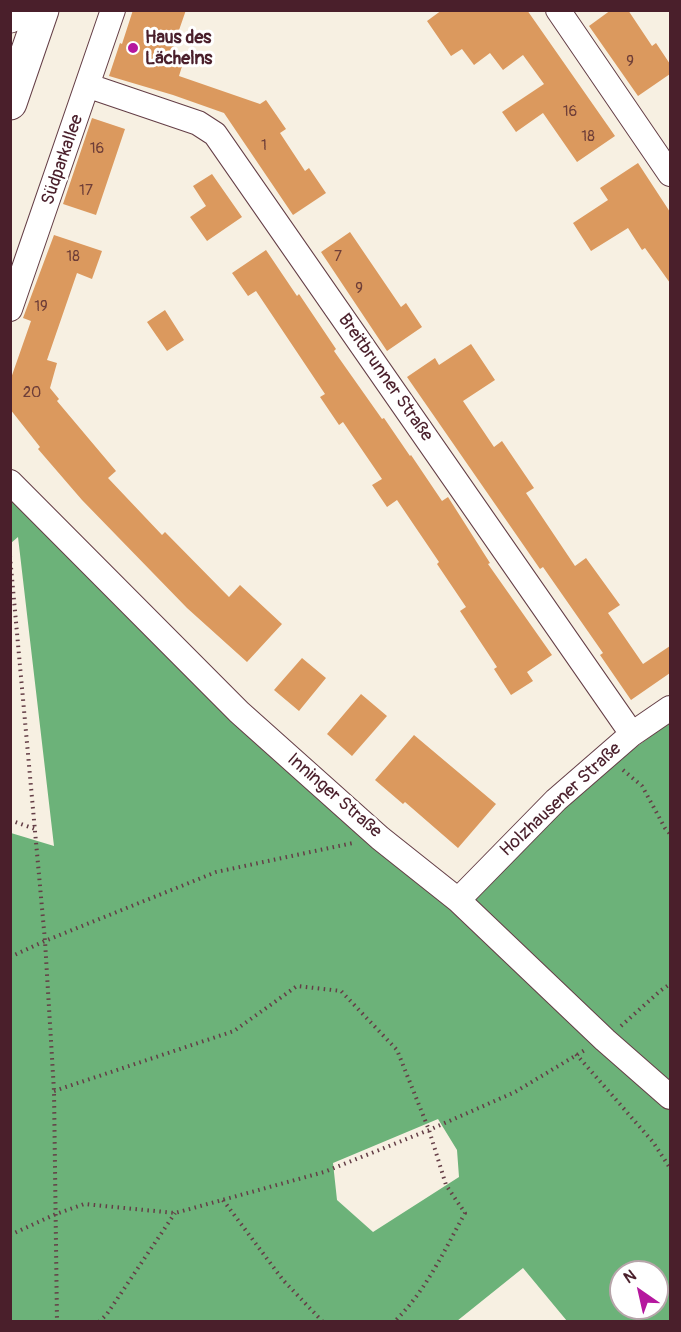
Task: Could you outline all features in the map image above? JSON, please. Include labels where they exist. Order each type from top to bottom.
[{"type":"highway","points":[[10,16],[13,10]]},
{"type":"highway","points":[[10,103],[42,10]]},
{"type":"street","name":"Südparkallee","points":[[10,309],[89,86],[113,10]]},
{"type":"street","points":[[558,10],[670,174]]},
{"type":"street","name":"Breitbrunner Straße","points":[[89,86],[198,123],[215,134],[632,734]]},
{"type":"street","name":"Inninger Straße","points":[[10,482],[239,712],[380,838],[458,900],[605,1040],[670,1097]]},
{"type":"street","name":"Holzhausener Straße","points":[[458,900],[556,800],[632,734],[670,708]]},
{"type":"path","points":[[10,556],[45,941],[54,1092],[57,1322]]},
{"type":"path","points":[[606,756],[642,786],[670,834]]},
{"type":"path","points":[[10,820],[35,829]]},
{"type":"path","points":[[10,957],[216,872],[380,838]]},
{"type":"path","points":[[605,1040],[670,984]]},
{"type":"path","points":[[54,1092],[234,1031],[297,986],[341,991],[397,1050],[429,1130],[446,1185],[465,1213],[431,1275],[405,1311],[394,1322]]},
{"type":"path","points":[[10,1235],[84,1204],[175,1213],[324,1172],[429,1130],[515,1092],[576,1054],[653,1142],[670,1168]]},
{"type":"path","points":[[223,1200],[283,1280],[323,1322]]},
{"type":"path","points":[[99,1322],[107,1314],[175,1213]]},
{"type":"green space","points":[[11,495],[252,739],[454,913],[585,789],[670,723],[670,1321],[567,1321],[523,1268],[457,1321],[11,1321],[11,833],[54,846],[18,537],[11,543]],"holes":[[[438,1119],[457,1150],[459,1177],[373,1232],[337,1200],[333,1163]]]},
{"type":"building","points":[[133,10],[186,10],[169,59],[183,63],[179,76],[260,104],[266,100],[286,129],[280,133],[305,171],[309,168],[326,193],[293,215],[224,113],[109,76]]},
{"type":"building","points":[[442,10],[527,10],[615,136],[577,162],[543,113],[516,132],[502,112],[544,84],[523,55],[503,70],[490,53],[474,65],[462,49],[451,56],[427,21]]},
{"type":"building","points":[[611,10],[628,10],[652,46],[656,43],[670,64],[670,74],[638,96],[589,26]]},
{"type":"building","points":[[92,118],[125,129],[96,215],[63,204]]},
{"type":"building","points":[[638,163],[670,212],[670,283],[645,248],[642,250],[628,228],[591,251],[573,223],[608,200],[600,188]]},
{"type":"building","points":[[212,174],[242,217],[207,241],[190,217],[206,206],[193,186]]},
{"type":"building","points":[[350,232],[401,307],[406,303],[422,327],[387,351],[321,252]]},
{"type":"building","points":[[54,235],[102,251],[92,279],[77,273],[47,360],[57,363],[50,388],[59,399],[57,401],[116,471],[108,478],[162,535],[165,532],[229,597],[240,585],[282,624],[247,662],[187,608],[82,500],[38,449],[40,447],[10,409],[10,381],[31,321],[23,318]]},
{"type":"building","points":[[266,250],[297,296],[299,294],[336,349],[334,351],[442,501],[448,497],[490,563],[488,564],[552,655],[527,672],[533,681],[511,695],[494,669],[497,667],[460,611],[466,607],[437,564],[439,562],[397,500],[387,507],[372,485],[382,479],[343,422],[339,425],[320,397],[325,394],[256,291],[248,296],[232,273]]},
{"type":"building","points":[[165,310],[184,340],[167,351],[147,322]]},
{"type":"building","points":[[471,344],[495,380],[463,401],[494,447],[502,441],[534,488],[526,493],[575,566],[586,558],[620,605],[608,613],[643,664],[670,646],[670,673],[631,700],[600,655],[603,653],[543,567],[540,569],[407,377],[435,358],[439,365]]},
{"type":"building","points":[[302,658],[326,678],[299,711],[274,690]]},
{"type":"building","points":[[361,694],[387,716],[352,756],[327,734]]},
{"type":"building","points":[[414,735],[496,804],[458,848],[405,802],[403,804],[375,780]]},
{"type":"place","name":"Haus des Lächelns","points":[[133,48]]}]
